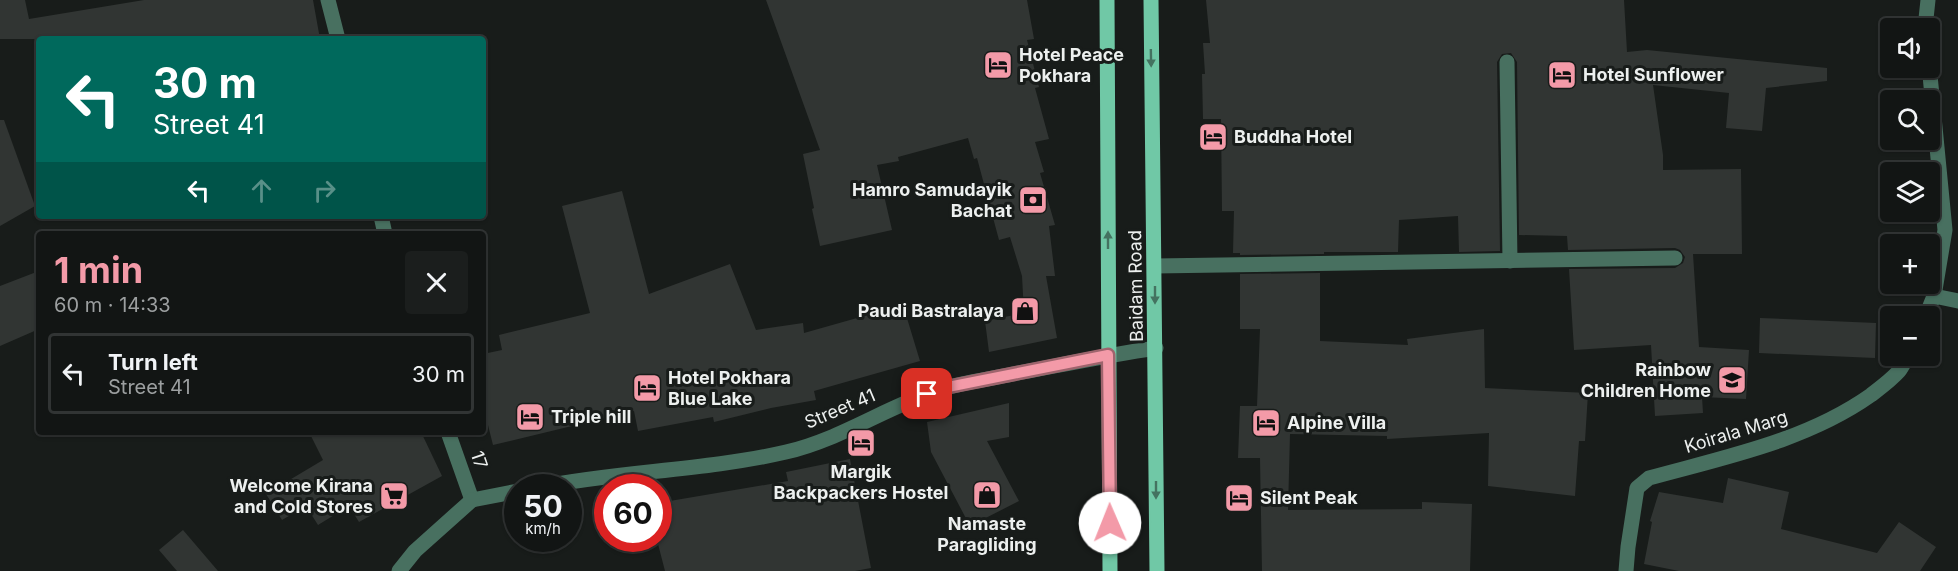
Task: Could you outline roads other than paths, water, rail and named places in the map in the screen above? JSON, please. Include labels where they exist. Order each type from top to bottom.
[{"type":"main road","name":"Baidam Road","points":[[1107,0],[1110,571]]},
{"type":"main road","name":"Baidam Road","points":[[1151,0],[1157,571]]},
{"type":"street","points":[[328,0],[337,36]]},
{"type":"street","points":[[1926,18],[1928,0]]},
{"type":"street","points":[[1507,62],[1510,261]]},
{"type":"street","points":[[1930,306],[1952,231],[1931,78]]},
{"type":"street","points":[[1155,266],[1675,258]]},
{"type":"street","points":[[1934,296],[1958,301]]},
{"type":"street","name":"Street 41","points":[[582,478],[744,461],[789,452],[943,388],[1108,355],[1156,348]]},
{"type":"street","name":"Koirala Marg","points":[[1626,571],[1637,488],[1649,478],[1786,439],[1823,424],[1876,391],[1901,366]]},
{"type":"street","name":"17","points":[[449,435],[472,500]]},
{"type":"street","points":[[399,571],[415,551],[472,500],[504,494]]},
{"type":"place","name":"Hotel Peace Pokhara","points":[[998,65]]},
{"type":"place","name":"Hotel Sunflower","points":[[1562,75]]},
{"type":"place","name":"Buddha Hotel","points":[[1213,137]]},
{"type":"place","name":"Hamro Samudayik Bachat","points":[[1033,200]]},
{"type":"place","name":"Paudi Bastralaya","points":[[1025,311]]},
{"type":"place","name":"Rainbow Children Home","points":[[1732,380]]},
{"type":"place","name":"Hotel Pokhara Blue Lake","points":[[647,388]]},
{"type":"place","name":"Triple hill","points":[[530,417]]},
{"type":"place","name":"Alpine Villa","points":[[1266,423]]},
{"type":"place","name":"Margik Backpackers Hostel","points":[[861,443]]},
{"type":"place","name":"Namaste Paragliding","points":[[987,495]]},
{"type":"place","name":"Welcome Kirana and Cold Stores","points":[[394,496]]},
{"type":"place","name":"Silent Peak","points":[[1239,498]]}]
